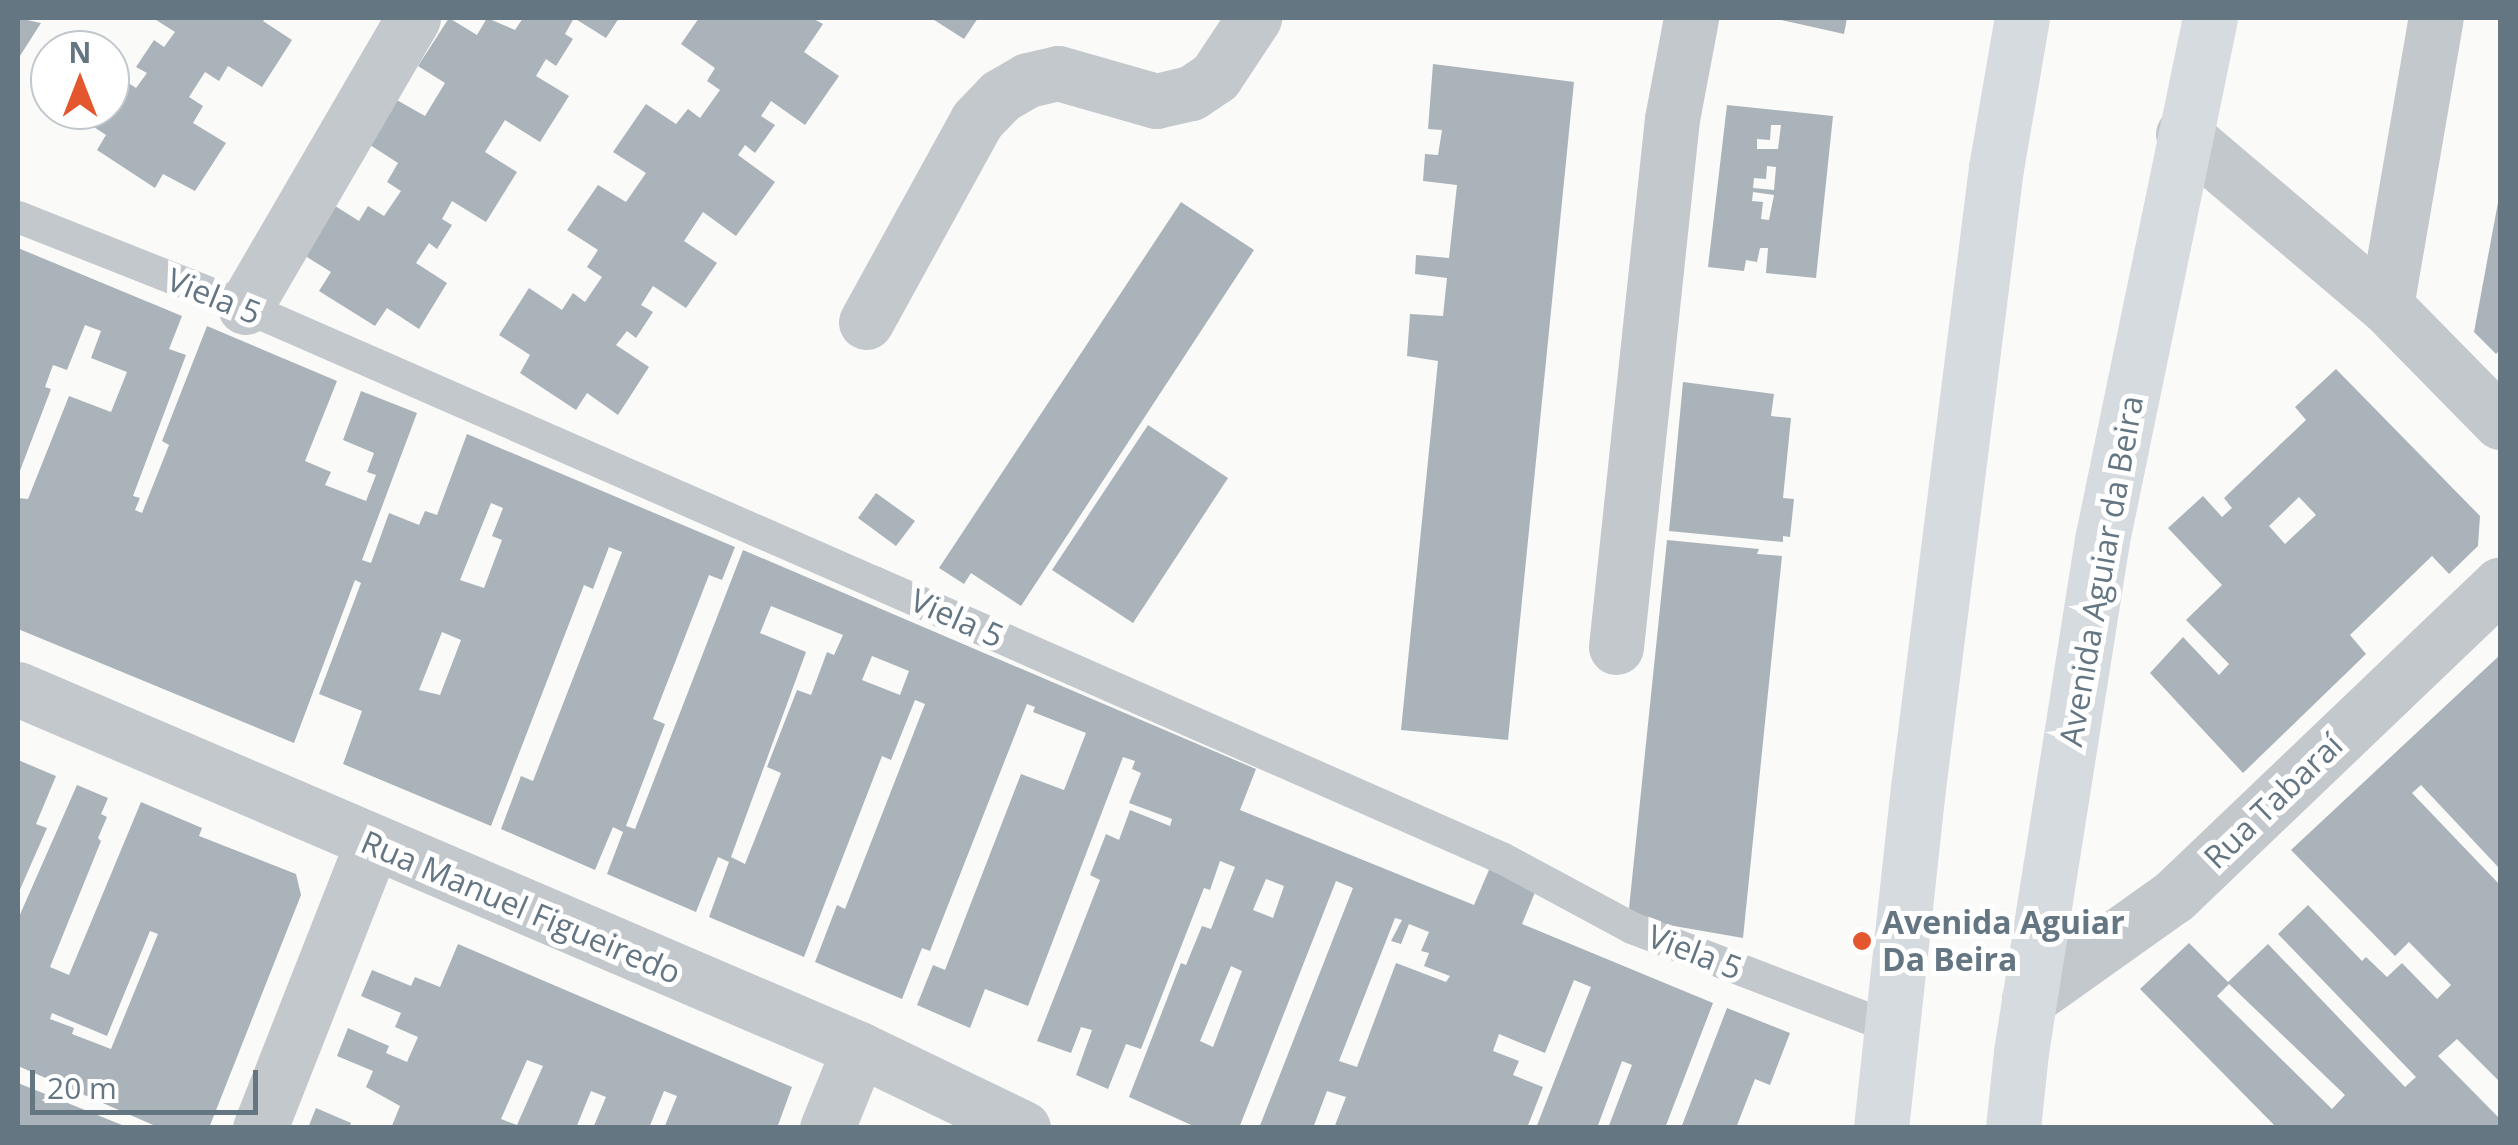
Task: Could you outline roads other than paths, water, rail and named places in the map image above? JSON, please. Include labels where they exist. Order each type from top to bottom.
[{"type":"main road","points":[[1881,1128],[1996,168],[2022,18]]},
{"type":"main road","name":"Avenida Aguiar da Beira","points":[[2013,1128],[2029,999],[2102,540],[2210,18]]},
{"type":"street","points":[[245,307],[414,18]]},
{"type":"street","points":[[866,322],[976,120],[1000,96],[1028,80],[1058,73],[1156,101],[1191,94],[1216,77],[1254,18]]},
{"type":"street","points":[[1616,647],[1672,119],[1691,18]]},
{"type":"street","points":[[2386,306],[2436,18]]},
{"type":"street","points":[[2183,134],[2386,306],[2500,422]]},
{"type":"street","name":"Rua Tabaraí","points":[[2029,999],[2174,896],[2500,584]]},
{"type":"street","name":"Rua Manuel Figueiredo","points":[[18,689],[859,1050],[1024,1128]]},
{"type":"street","points":[[260,1128],[372,843]]},
{"type":"street","points":[[827,1128],[859,1050]]},
{"type":"lane","name":"Viela 5","points":[[18,216],[245,307],[1502,858],[1632,928],[1893,1028]]},
{"type":"place","name":"Avenida Aguiar Da Beira","points":[[1862,941]]}]
